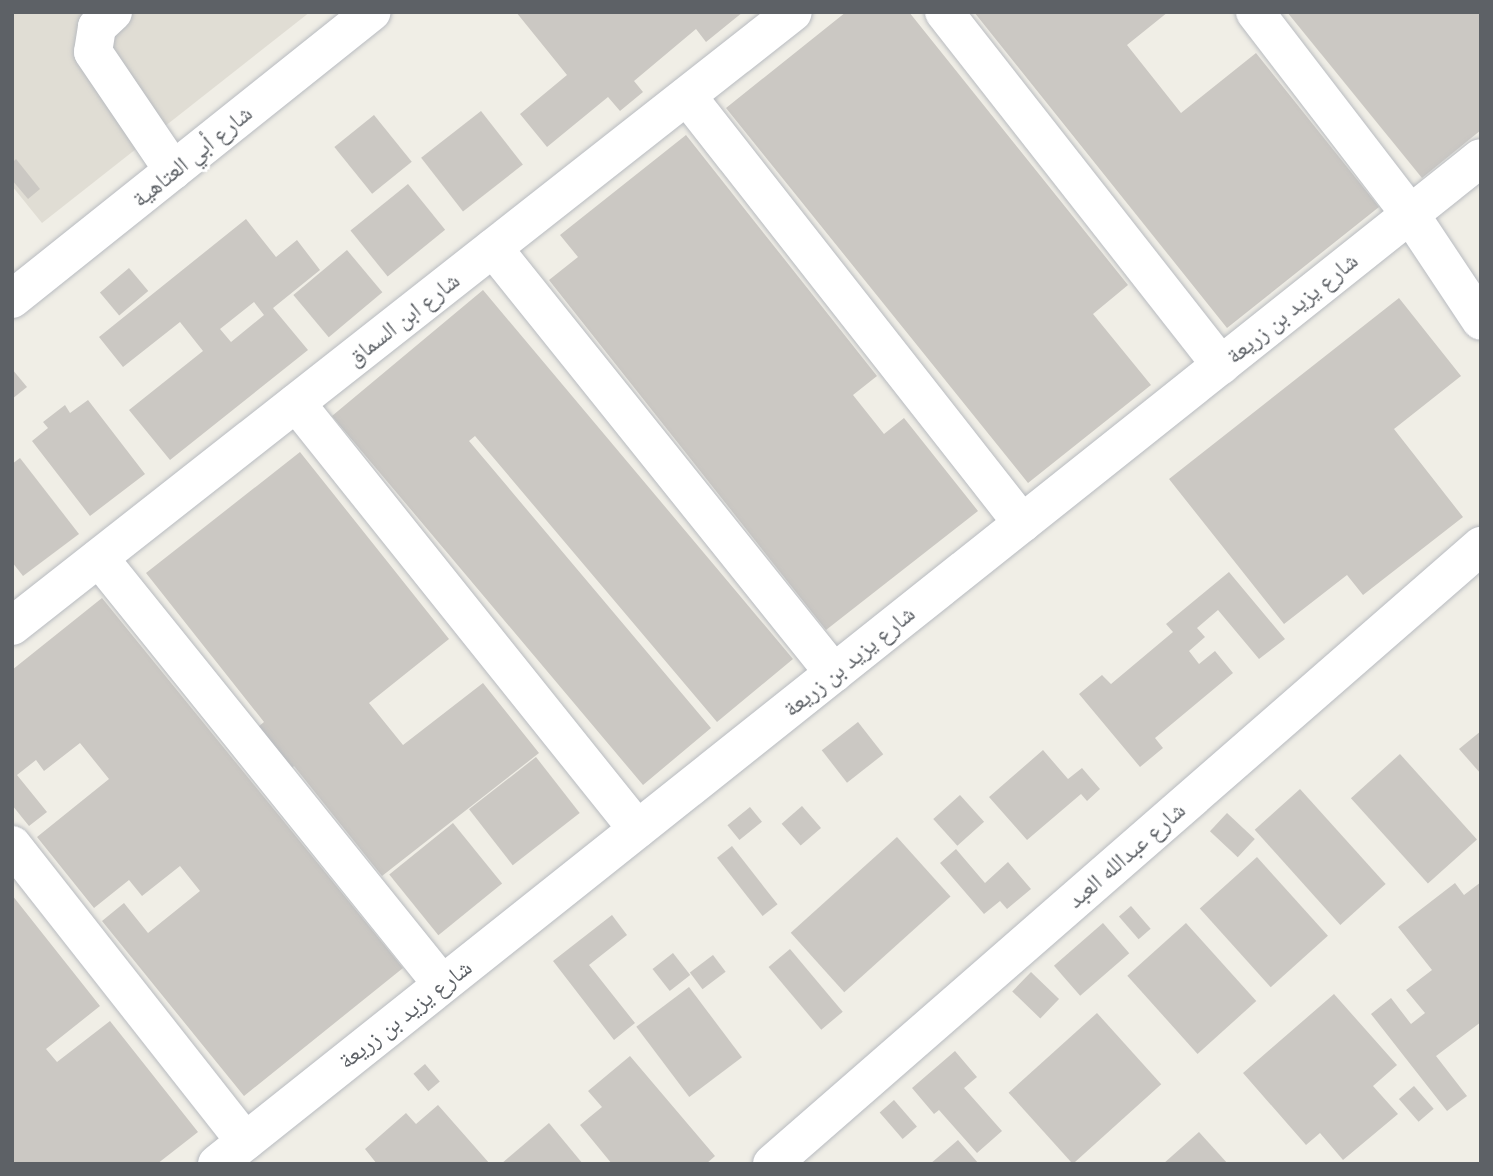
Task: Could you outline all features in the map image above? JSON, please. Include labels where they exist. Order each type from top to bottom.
[{"type":"street","points":[[113,12],[97,27],[93,52],[173,170]]},
{"type":"street","name":"شارع أبي العتاهية","points":[[17,286],[173,170],[372,12]]},
{"type":"street","name":"شارع ابن السماق","points":[[12,626],[793,12]]},
{"type":"street","points":[[944,12],[1221,365]]},
{"type":"street","points":[[1255,12],[1409,214],[1481,321]]},
{"type":"street","points":[[687,96],[1022,523]]},
{"type":"street","name":"شارع يزيد بن زريعة","points":[[231,1152],[1481,158]]},
{"type":"street","points":[[493,248],[834,673]]},
{"type":"street","points":[[296,402],[637,829]]},
{"type":"street","name":"شارع عبدالله العبد","points":[[772,1164],[1481,546]]},
{"type":"street","points":[[99,558],[442,985]]},
{"type":"street","points":[[12,845],[231,1152]]},
{"type":"shaded area","points":[[12,12],[310,12],[42,223],[12,186]]},
{"type":"building","points":[[516,12],[743,12],[706,42],[696,29],[634,81],[643,92],[620,111],[608,97],[547,147],[520,114],[567,75]]},
{"type":"building","points":[[846,12],[909,12],[1128,285],[1093,314],[1151,385],[1028,483],[726,108]]},
{"type":"building","points":[[974,12],[1168,12],[1127,45],[1181,113],[1256,53],[1379,207],[1227,328]]},
{"type":"building","points":[[1287,12],[1481,12],[1481,130],[1422,178]]},
{"type":"building","points":[[481,111],[523,165],[463,211],[421,158]]},
{"type":"building","points":[[374,115],[412,162],[372,194],[334,147]]},
{"type":"building","points":[[686,135],[877,376],[853,395],[884,434],[904,418],[978,511],[826,630],[549,280],[578,257],[560,235]]},
{"type":"building","points":[[16,159],[40,189],[28,199],[12,180],[12,163]]},
{"type":"building","points":[[408,184],[445,230],[388,276],[350,231]]},
{"type":"building","points":[[246,219],[276,257],[297,240],[320,270],[273,308],[308,350],[170,460],[129,410],[203,351],[180,322],[123,367],[99,337]],"holes":[[[254,302],[264,315],[231,342],[220,329]]]},
{"type":"building","points":[[347,250],[382,292],[329,337],[293,295]]},
{"type":"building","points":[[129,268],[148,291],[119,315],[100,292]]},
{"type":"building","points":[[483,290],[793,659],[717,722],[475,436],[469,441],[711,728],[643,785],[332,416]]},
{"type":"building","points":[[1399,298],[1461,376],[1394,429],[1463,517],[1363,595],[1347,575],[1284,624],[1169,479]]},
{"type":"building","points":[[12,369],[27,387],[12,399]]},
{"type":"building","points":[[88,400],[145,474],[90,516],[32,441],[48,428],[43,422],[65,405],[70,413]]},
{"type":"building","points":[[300,452],[449,639],[369,703],[403,745],[483,683],[539,753],[382,876],[294,766],[286,773],[253,731],[264,722],[146,573]]},
{"type":"building","points":[[20,458],[79,534],[23,576],[12,562],[12,464]]},
{"type":"building","points":[[1229,572],[1285,639],[1259,659],[1218,610],[1197,628],[1205,637],[1189,651],[1199,664],[1215,651],[1233,673],[1155,738],[1163,748],[1140,767],[1079,694],[1102,675],[1111,684],[1173,632],[1166,624]]},
{"type":"building","points":[[102,598],[403,968],[244,1096],[102,921],[124,903],[148,933],[200,891],[180,866],[142,896],[129,880],[94,908],[37,837],[109,779],[80,743],[44,771],[36,760],[17,775],[47,812],[29,826],[12,805],[12,670]]},
{"type":"building","points":[[858,722],[883,754],[847,783],[822,750]]},
{"type":"building","points":[[1481,731],[1481,774],[1459,749]]},
{"type":"building","points":[[1043,750],[1068,779],[1082,768],[1100,789],[1087,801],[1081,794],[1027,840],[989,797]]},
{"type":"building","points":[[1400,754],[1477,839],[1428,884],[1351,798]]},
{"type":"building","points":[[536,757],[580,813],[513,865],[469,809]]},
{"type":"building","points":[[1300,789],[1386,884],[1340,925],[1255,830]]},
{"type":"building","points":[[960,795],[984,822],[957,846],[933,819]]},
{"type":"building","points":[[802,806],[821,828],[801,846],[782,824]]},
{"type":"building","points":[[750,807],[762,822],[739,840],[727,825]]},
{"type":"building","points":[[1227,813],[1255,839],[1238,857],[1210,831]]},
{"type":"building","points":[[453,823],[502,884],[438,935],[389,875]]},
{"type":"building","points":[[897,837],[951,896],[844,992],[791,933]]},
{"type":"building","points":[[732,846],[778,904],[763,916],[717,858]]},
{"type":"building","points":[[956,849],[985,883],[1008,862],[1031,889],[1007,909],[1000,901],[984,914],[940,863]]},
{"type":"building","points":[[1257,857],[1328,936],[1271,987],[1200,909]]},
{"type":"building","points":[[1481,882],[1481,1022],[1436,1056],[1467,1096],[1447,1111],[1371,1014],[1391,998],[1411,1024],[1425,1013],[1406,990],[1432,970],[1398,927],[1455,883],[1464,895]]},
{"type":"building","points":[[12,895],[100,1006],[46,1049],[57,1062],[110,1021],[198,1132],[157,1164],[12,1164]]},
{"type":"building","points":[[1131,906],[1151,929],[1139,939],[1119,916]]},
{"type":"building","points":[[612,915],[627,935],[589,965],[635,1023],[614,1040],[553,961]]},
{"type":"building","points":[[1103,923],[1129,953],[1080,996],[1054,966]]},
{"type":"building","points":[[1186,923],[1256,1001],[1198,1054],[1127,976]]},
{"type":"building","points":[[790,949],[843,1012],[821,1030],[769,967]]},
{"type":"building","points":[[673,953],[690,975],[670,991],[653,969]]},
{"type":"building","points":[[713,955],[726,972],[702,989],[690,972]]},
{"type":"building","points":[[1031,972],[1059,999],[1040,1019],[1012,991]]},
{"type":"building","points":[[689,987],[742,1057],[689,1097],[636,1027]]},
{"type":"building","points":[[1334,994],[1397,1065],[1373,1086],[1398,1114],[1343,1160],[1320,1133],[1306,1145],[1243,1073]]},
{"type":"building","points":[[1097,1013],[1161,1084],[1073,1164],[1009,1093]]},
{"type":"building","points":[[955,1051],[977,1077],[964,1088],[1002,1131],[977,1153],[939,1110],[934,1114],[912,1088]]},
{"type":"building","points":[[630,1056],[715,1156],[706,1164],[612,1164],[580,1125],[602,1107],[588,1091]]},
{"type":"building","points":[[425,1064],[440,1082],[428,1091],[414,1074]]},
{"type":"building","points":[[1414,1086],[1434,1109],[1419,1122],[1399,1099]]},
{"type":"building","points":[[894,1100],[917,1126],[903,1139],[880,1112]]},
{"type":"building","points":[[438,1105],[490,1164],[377,1164],[365,1149],[406,1113],[416,1124]]},
{"type":"building","points":[[549,1123],[583,1164],[501,1164]]},
{"type":"building","points":[[1199,1132],[1228,1164],[1163,1164]]},
{"type":"building","points":[[958,1140],[979,1164],[930,1164]]}]
